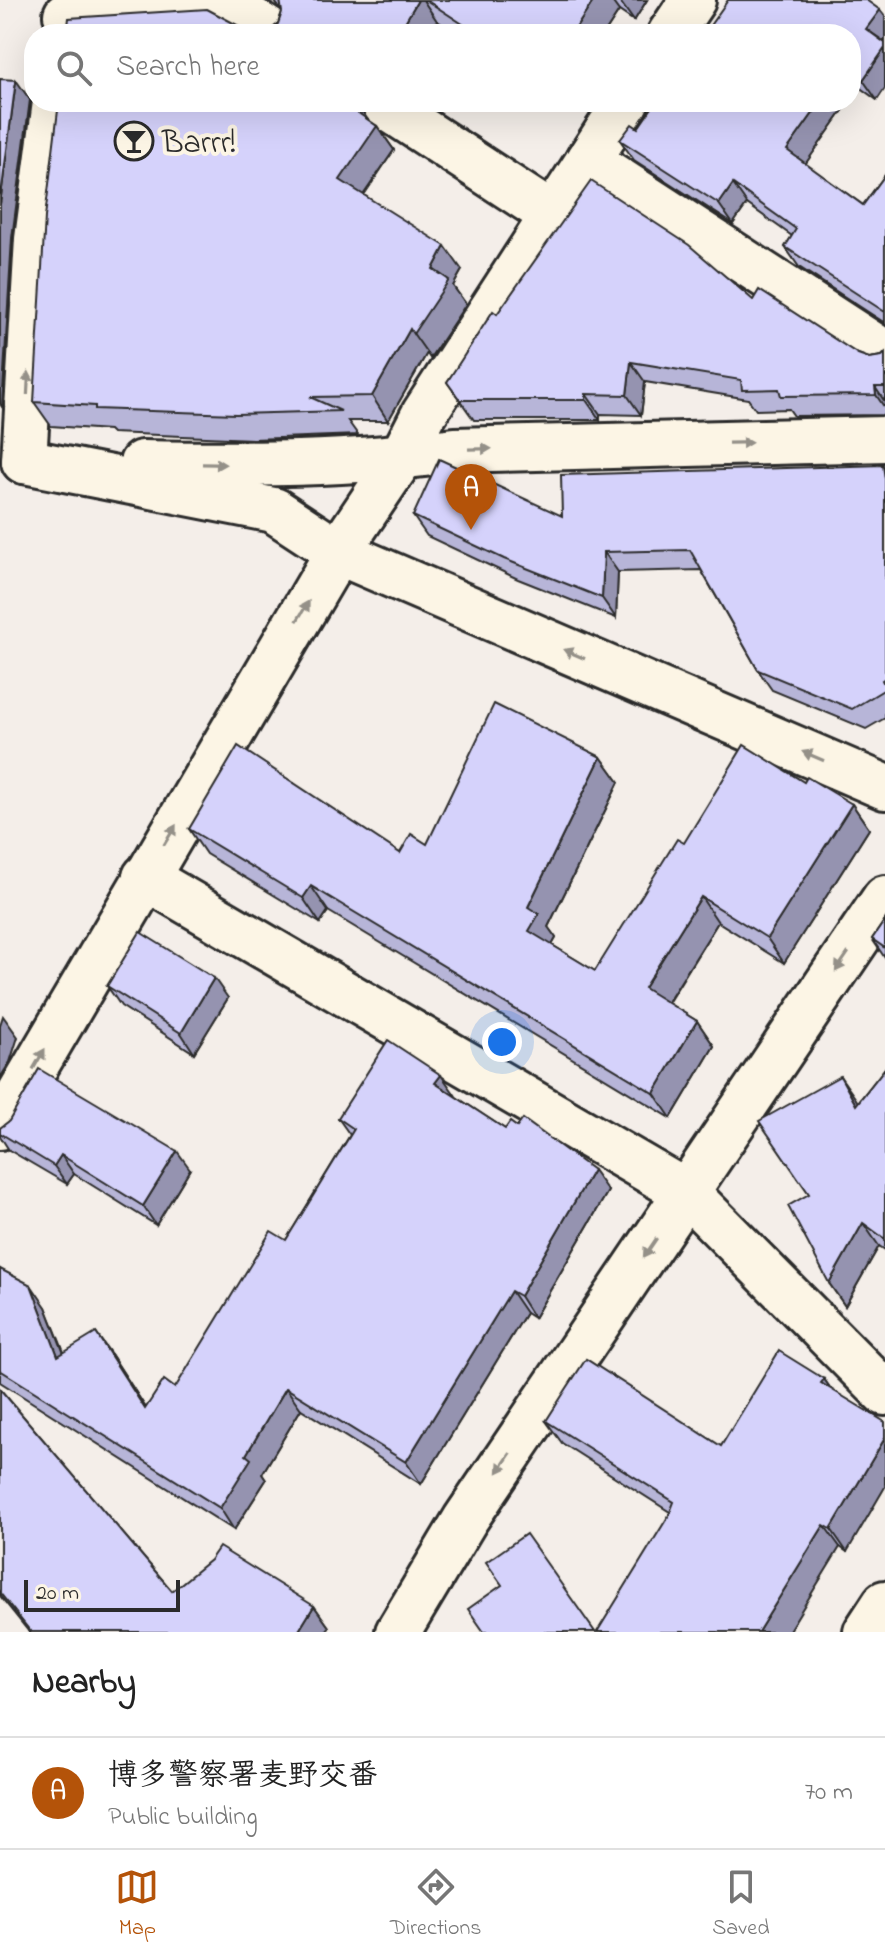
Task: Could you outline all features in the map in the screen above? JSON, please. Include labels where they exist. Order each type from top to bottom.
[{"type":"street","points":[[677,24],[693,0]]},
{"type":"street","points":[[65,16],[236,4],[261,24]]},
{"type":"street","points":[[12,461],[54,112]]},
{"type":"street","points":[[394,112],[552,215]]},
{"type":"street","points":[[0,1127],[338,552],[402,457],[424,414],[619,112]]},
{"type":"street","points":[[588,160],[885,353]]},
{"type":"street","points":[[12,461],[277,465],[402,457],[455,450],[885,439]]},
{"type":"street","points":[[12,461],[274,510],[338,552],[885,787]]},
{"type":"street","points":[[145,877],[687,1193],[885,1393]]},
{"type":"street","points":[[398,1632],[465,1520],[885,898]]},
{"type":"street","points":[[866,1632],[885,1603]]},
{"type":"building","points":[[280,0],[418,0],[404,24],[278,24],[282,12]]},
{"type":"building","points":[[426,0],[594,0],[578,24],[463,24]]},
{"type":"building","points":[[728,0],[866,0],[880,10],[866,29],[885,43],[885,48],[863,80],[861,24],[711,24]]},
{"type":"building","points":[[207,9],[235,24],[68,24],[69,18]]},
{"type":"building","points":[[0,79],[16,80],[0,204]]},
{"type":"building","points":[[58,112],[357,112],[377,126],[340,180],[445,246],[433,269],[449,280],[413,334],[410,329],[372,396],[310,397],[341,411],[236,414],[95,409],[95,406],[34,402],[45,217]]},
{"type":"building","points":[[649,112],[814,112],[787,150],[863,205],[885,175],[885,312],[785,247],[796,229],[733,184],[719,204],[620,140],[632,124],[638,128]]},
{"type":"building","points":[[591,181],[689,245],[753,300],[759,290],[858,354],[869,358],[885,353],[885,387],[875,387],[876,395],[781,396],[779,389],[742,390],[741,380],[631,362],[627,395],[586,394],[586,400],[460,400],[447,382],[493,311],[497,314]]},
{"type":"building","points":[[439,459],[562,516],[561,475],[883,465],[885,678],[882,680],[885,689],[852,709],[758,670],[690,550],[604,552],[602,598],[504,559],[413,516]]},
{"type":"building","points":[[494,704],[601,757],[528,907],[539,914],[529,931],[595,971],[677,839],[684,843],[744,745],[804,782],[807,777],[852,804],[767,938],[701,897],[644,988],[697,1021],[654,1093],[311,886],[303,898],[189,829],[238,746],[400,853],[411,834],[427,844]]},
{"type":"building","points":[[885,920],[885,948],[872,939]]},
{"type":"building","points":[[140,932],[214,978],[181,1033],[107,986]]},
{"type":"building","points":[[388,1040],[441,1075],[435,1083],[505,1129],[510,1122],[517,1127],[523,1119],[593,1170],[520,1296],[511,1291],[406,1462],[286,1388],[246,1455],[251,1459],[220,1508],[0,1370],[0,1269],[31,1285],[58,1356],[96,1333],[145,1409],[164,1380],[175,1388],[271,1231],[286,1240],[354,1129],[338,1118]]},
{"type":"building","points":[[885,1068],[885,1239],[863,1223],[829,1283],[788,1206],[809,1194],[759,1121],[840,1076],[856,1105]]},
{"type":"building","points":[[39,1069],[177,1151],[143,1206],[61,1155],[54,1166],[0,1133],[0,1128],[9,1121]]},
{"type":"building","points":[[779,1351],[824,1379],[821,1383],[885,1422],[885,1438],[831,1529],[824,1525],[758,1632],[597,1632],[674,1502],[546,1421],[567,1388],[586,1359],[721,1446]]},
{"type":"building","points":[[0,1389],[172,1591],[210,1560],[219,1547],[314,1606],[298,1632],[31,1632],[0,1593]]},
{"type":"building","points":[[526,1534],[595,1632],[484,1632],[468,1609],[502,1585],[486,1562]]},
{"type":"place","name":"Barrr!","points":[[134,141]]},
{"type":"place","name":"博多警察署麦野交番","points":[[471,530]]}]
